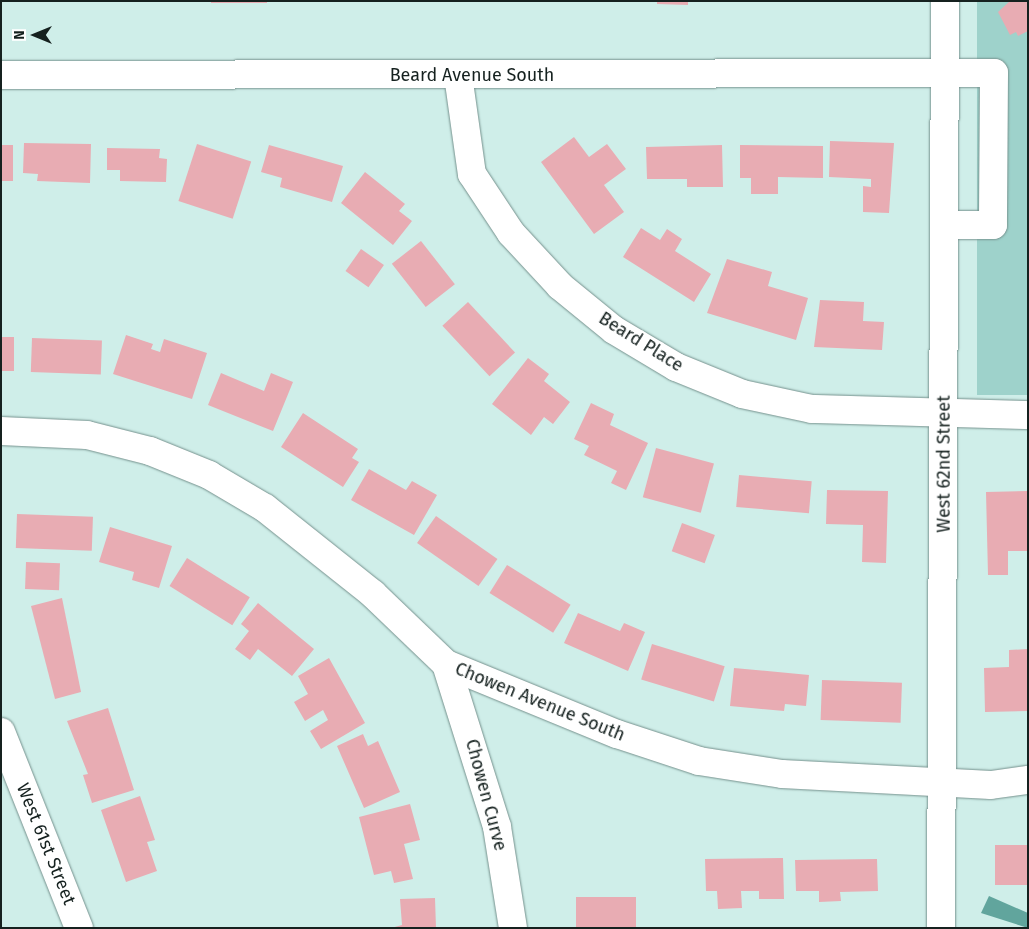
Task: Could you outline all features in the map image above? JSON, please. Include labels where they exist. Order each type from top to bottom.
[{"type":"street","name":"West 62nd Street","points":[[941,928],[946,225],[945,1]]},
{"type":"street","name":"Beard Avenue South","points":[[1,75],[994,73],[993,225],[946,225]]},
{"type":"street","name":"Beard Place","points":[[458,75],[472,174],[510,233],[560,286],[614,330],[676,367],[742,394],[812,409],[1028,415]]},
{"type":"street","name":"Chowen Avenue South","points":[[1,431],[87,436],[150,451],[209,475],[265,508],[373,594],[446,664],[617,734],[699,761],[782,774],[991,785],[1028,780]]},
{"type":"street","name":"Chowen Curve","points":[[446,664],[497,827],[513,928]]},
{"type":"street","name":"West 61st Street","points":[[1,732],[14,798],[79,928]]},
{"type":"shaded area","points":[[977,1],[1028,1],[1028,395],[977,395]]},
{"type":"shaded area","points":[[989,896],[1028,913],[1028,928],[981,913]]},
{"type":"building","points":[[211,1],[267,1],[267,3],[211,3]]},
{"type":"building","points":[[657,1],[688,1],[688,5],[657,4]]},
{"type":"building","points":[[1010,1],[1028,1],[1028,31],[1018,36],[1016,32],[1010,35],[998,12]]},
{"type":"building","points":[[574,137],[589,157],[607,144],[626,169],[604,185],[624,212],[594,234],[541,162]]},
{"type":"building","points":[[830,141],[894,143],[889,213],[863,212],[863,186],[871,187],[871,179],[829,177]]},
{"type":"building","points":[[24,143],[91,144],[90,183],[37,181],[38,174],[23,173]]},
{"type":"building","points":[[197,144],[251,162],[233,219],[178,201]]},
{"type":"building","points":[[1,145],[13,145],[13,181],[1,181]]},
{"type":"building","points":[[269,145],[343,166],[332,202],[280,187],[282,178],[261,172]]},
{"type":"building","points":[[722,145],[723,187],[687,187],[687,179],[647,179],[646,147]]},
{"type":"building","points":[[740,145],[823,146],[823,178],[778,177],[778,194],[751,194],[751,178],[740,178]]},
{"type":"building","points":[[107,148],[160,149],[159,158],[167,159],[166,182],[120,181],[120,170],[107,170]]},
{"type":"building","points":[[365,172],[405,204],[399,211],[412,221],[393,245],[341,203]]},
{"type":"building","points":[[641,228],[660,240],[667,229],[682,239],[675,251],[711,274],[694,302],[623,257]]},
{"type":"building","points":[[421,241],[455,284],[426,307],[392,264]]},
{"type":"building","points":[[361,249],[384,265],[368,287],[346,271]]},
{"type":"building","points":[[727,259],[772,272],[768,286],[808,298],[796,340],[707,313]]},
{"type":"building","points":[[820,300],[864,302],[863,321],[884,322],[882,350],[814,347]]},
{"type":"building","points":[[468,302],[515,352],[489,376],[442,326]]},
{"type":"building","points":[[126,335],[153,344],[151,349],[160,352],[164,339],[207,353],[192,399],[113,374]]},
{"type":"building","points":[[1,337],[14,337],[14,371],[1,371]]},
{"type":"building","points":[[32,338],[102,340],[101,374],[31,372]]},
{"type":"building","points":[[528,358],[549,374],[544,381],[570,402],[553,424],[544,417],[531,435],[492,404]]},
{"type":"building","points":[[221,373],[264,391],[271,373],[293,382],[273,431],[208,405]]},
{"type":"building","points":[[591,403],[614,414],[610,425],[648,443],[626,490],[611,483],[617,471],[584,455],[589,446],[574,439]]},
{"type":"building","points":[[303,413],[358,449],[352,458],[359,462],[343,487],[281,447]]},
{"type":"building","points":[[656,448],[714,464],[701,513],[643,497]]},
{"type":"building","points":[[369,469],[406,490],[412,481],[437,495],[414,535],[351,500]]},
{"type":"building","points":[[739,475],[812,481],[809,513],[736,507]]},
{"type":"building","points":[[827,490],[888,491],[886,563],[862,562],[863,525],[826,524]]},
{"type":"building","points":[[1028,491],[1028,551],[1008,551],[1008,575],[988,575],[986,492]]},
{"type":"building","points":[[17,514],[93,517],[92,551],[16,548]]},
{"type":"building","points":[[436,516],[497,559],[479,586],[417,543]]},
{"type":"building","points":[[682,523],[715,535],[705,563],[672,551]]},
{"type":"building","points":[[110,527],[172,546],[159,588],[132,580],[134,572],[99,562]]},
{"type":"building","points":[[187,558],[250,597],[232,625],[170,586]]},
{"type":"building","points":[[26,562],[60,563],[59,590],[25,589]]},
{"type":"building","points":[[507,565],[571,605],[553,633],[490,593]]},
{"type":"building","points":[[62,598],[81,692],[55,699],[31,606]]},
{"type":"building","points":[[258,603],[314,649],[292,676],[258,649],[250,660],[235,649],[249,631],[241,624]]},
{"type":"building","points":[[578,613],[620,631],[624,623],[645,632],[628,671],[564,643]]},
{"type":"building","points":[[652,644],[725,666],[714,702],[641,679]]},
{"type":"building","points":[[1028,649],[1028,711],[985,712],[984,668],[1009,667],[1009,650]]},
{"type":"building","points":[[329,658],[365,723],[321,749],[310,731],[328,720],[323,710],[305,721],[294,702],[308,694],[298,676]]},
{"type":"building","points":[[734,668],[809,675],[806,706],[785,704],[784,711],[730,706]]},
{"type":"building","points":[[822,680],[902,683],[901,723],[821,720]]},
{"type":"building","points":[[108,708],[134,790],[92,803],[83,775],[88,774],[67,721]]},
{"type":"building","points":[[363,734],[368,746],[378,741],[400,792],[364,808],[337,746]]},
{"type":"building","points":[[140,796],[155,840],[147,842],[157,871],[126,882],[101,810]]},
{"type":"building","points":[[410,804],[420,840],[404,844],[413,879],[394,883],[391,871],[374,875],[359,817]]},
{"type":"building","points":[[995,845],[1028,845],[1028,885],[995,885]]},
{"type":"building","points":[[783,858],[784,899],[759,899],[759,891],[741,891],[742,908],[718,909],[717,891],[706,891],[705,859]]},
{"type":"building","points":[[877,859],[878,891],[840,892],[841,901],[819,902],[819,891],[796,891],[795,860]]},
{"type":"building","points":[[576,897],[636,897],[636,928],[576,928]]},
{"type":"building","points":[[435,898],[436,928],[391,928],[402,925],[400,899]]}]
